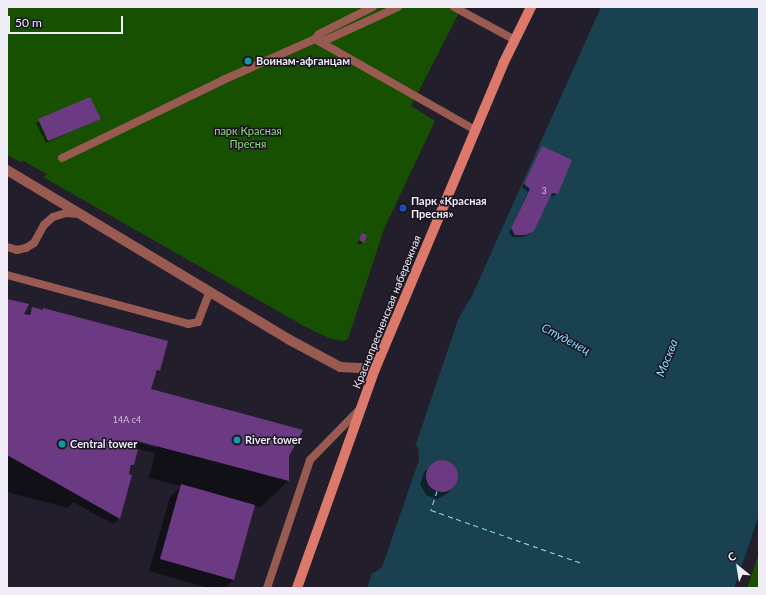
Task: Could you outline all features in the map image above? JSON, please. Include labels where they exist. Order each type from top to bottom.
[{"type":"main road","name":"Краснопресненская набережная","points":[[298,588],[375,369],[475,130],[531,7]]},
{"type":"street","points":[[7,170],[210,292],[340,367],[375,369]]},
{"type":"lane","points":[[62,158],[223,80],[315,38],[319,34],[373,7]]},
{"type":"lane","points":[[315,38],[326,40],[398,7]]},
{"type":"lane","points":[[454,7],[515,40]]},
{"type":"lane","points":[[315,38],[475,130]]},
{"type":"lane","points":[[7,247],[22,249],[30,246],[47,222],[57,215],[71,213],[82,215]]},
{"type":"lane","points":[[7,275],[188,324],[198,322],[210,292]]},
{"type":"lane","points":[[267,588],[310,460],[362,408]]},
{"type":"green space","name":"парк Красная Пресня","points":[[7,7],[462,7],[411,106],[435,121],[384,229],[348,339],[343,341],[329,338],[304,326],[43,177],[47,174],[24,161],[20,162],[7,155]]},
{"type":"green space","points":[[759,553],[759,588],[747,588]]},
{"type":"water","points":[[601,7],[759,7],[759,515],[734,588],[367,588],[459,317],[471,298]]},
{"type":"pier","points":[[415,446],[418,447],[419,460],[382,567],[374,573],[371,572]]},
{"type":"building","points":[[90,97],[101,119],[48,141],[38,119]]},
{"type":"building","points":[[542,146],[572,160],[558,194],[552,193],[534,231],[526,235],[515,235],[511,228],[530,189],[524,184]]},
{"type":"building","points":[[362,233],[367,235],[364,243],[359,240]]},
{"type":"building","points":[[7,299],[29,304],[24,314],[30,315],[32,307],[43,310],[43,308],[168,341],[160,371],[157,370],[151,389],[303,430],[289,456],[289,481],[137,441],[136,449],[138,449],[134,465],[131,465],[129,474],[132,475],[120,519],[7,455]]},
{"type":"building","points":[[439,460],[445,460],[455,467],[458,476],[457,482],[451,489],[445,492],[439,492],[429,485],[426,479],[426,473],[433,463]]},
{"type":"building","points":[[181,484],[255,505],[234,580],[160,559]]},
{"type":"ferry route","points":[[437,491],[431,510],[584,564]]},
{"type":"place","name":"Воинам-афганцам","points":[[248,61]]},
{"type":"place","name":"Парк «Красная Пресня»","points":[[403,208]]},
{"type":"place","name":"River tower","points":[[237,440]]},
{"type":"place","name":"Central tower","points":[[62,444]]},
{"type":"water label","name":"Студенец","points":[[566,339]]},
{"type":"water label","name":"Москва","points":[[667,358]]}]
